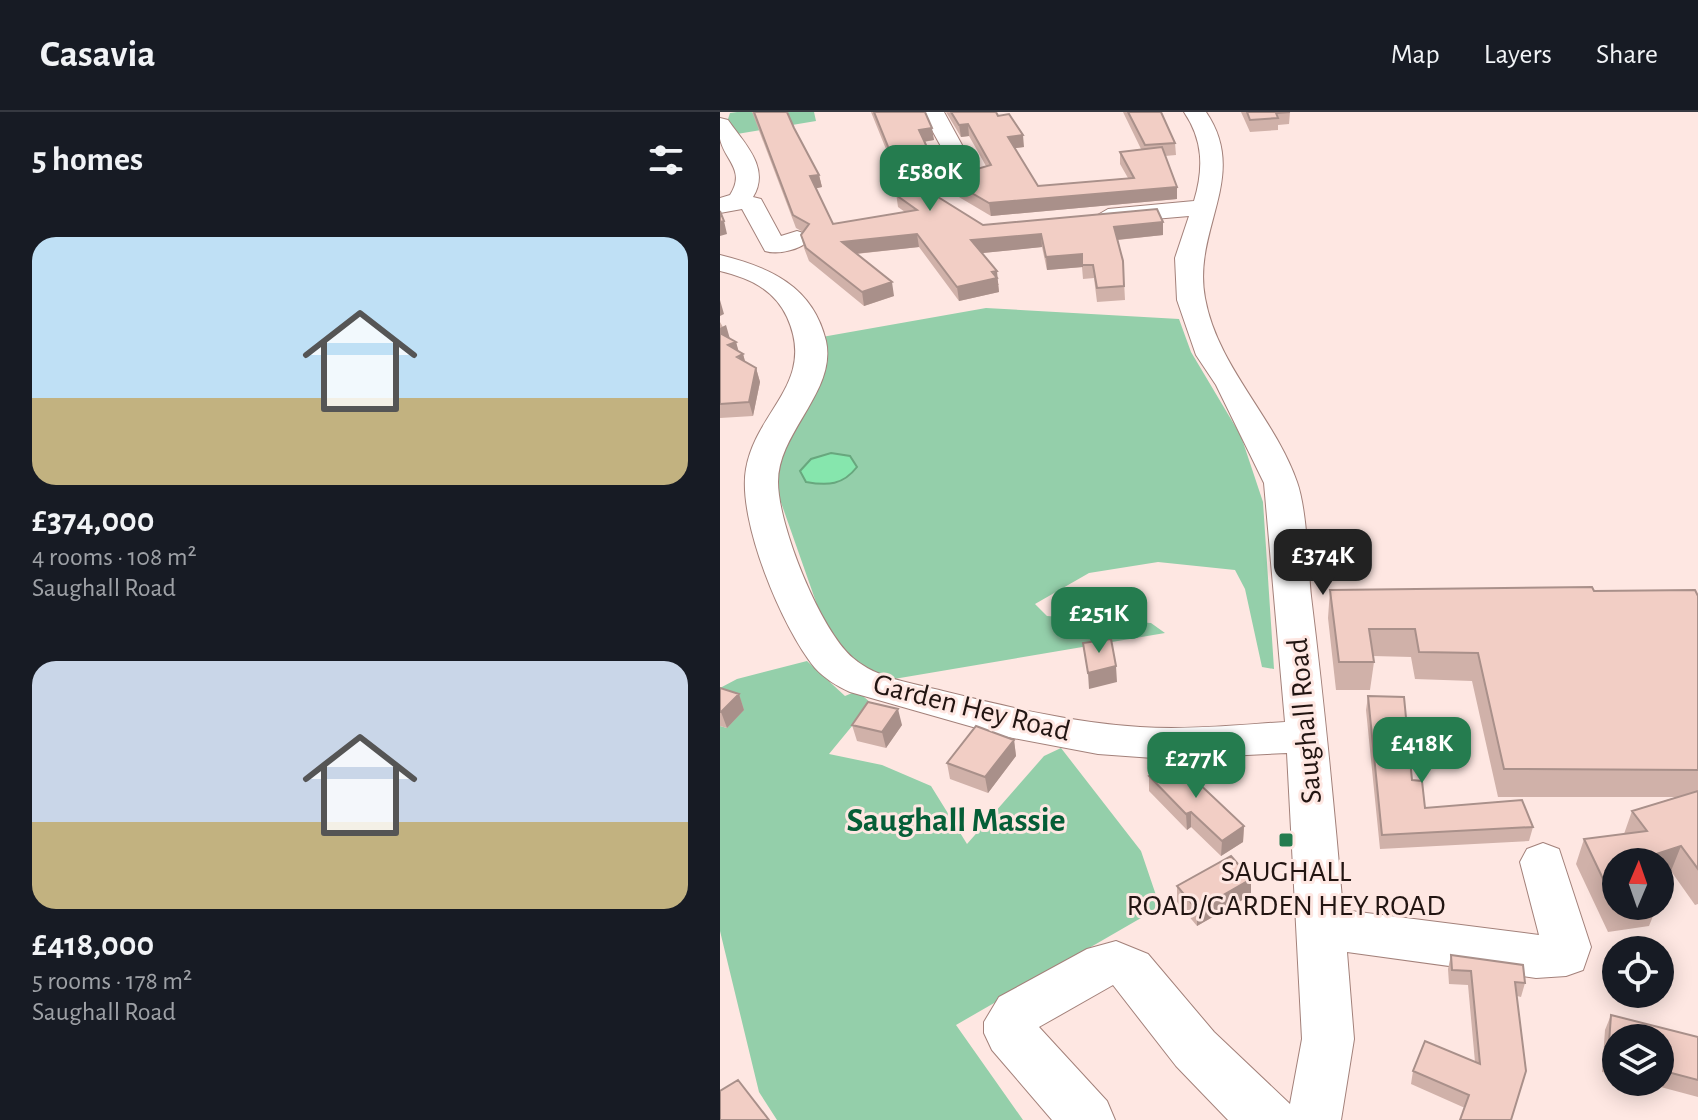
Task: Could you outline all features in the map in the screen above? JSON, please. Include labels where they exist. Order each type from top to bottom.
[{"type":"street","points":[[933,112],[957,156]]},
{"type":"street","name":"Saughall Road","points":[[1195,112],[1208,131],[1213,150],[1204,207],[1188,258],[1191,300],[1211,355],[1231,385],[1281,483],[1307,736],[1328,1039],[1314,1120]]},
{"type":"street","points":[[724,139],[750,170],[746,191],[730,203]]},
{"type":"street","points":[[730,203],[752,204],[774,246],[797,239]]},
{"type":"street","points":[[1080,219],[1204,207]]},
{"type":"street","name":"Garden Hey Road","points":[[720,263],[758,271],[793,297],[812,344],[808,371],[763,457],[761,484],[766,515],[797,598],[819,646],[838,668],[872,687],[1002,721],[1120,741],[1212,743],[1307,736]]},
{"type":"street","points":[[1320,929],[1396,936],[1536,957],[1566,955],[1567,947],[1543,862]]},
{"type":"street","points":[[1088,1120],[1010,1033],[1010,1022],[1017,1013],[1105,964],[1116,963],[1130,969],[1243,1111]]},
{"type":"shaded area","points":[[814,112],[816,121],[737,134],[728,119],[730,113]]},
{"type":"shaded area","points":[[986,308],[1179,319],[1191,352],[1241,436],[1263,502],[1274,669],[1262,667],[1245,589],[1235,570],[1158,562],[1089,573],[1035,604],[1047,616],[1151,623],[1165,633],[888,680],[856,664],[829,639],[771,474],[822,337]]},
{"type":"shaded area","points":[[831,453],[850,456],[857,467],[846,478],[834,483],[806,482],[800,471],[811,459]]},
{"type":"shaded area","points":[[807,661],[845,696],[857,691],[871,703],[829,754],[882,765],[931,786],[967,844],[1044,756],[1061,748],[1141,851],[1160,907],[956,1025],[1023,1120],[777,1120],[759,1092],[720,931],[720,726],[727,728],[720,688],[737,679]]},
{"type":"building","points":[[754,112],[787,112],[819,175],[810,176],[833,224],[917,210],[896,195],[891,154],[874,112],[925,112],[932,128],[919,130],[940,175],[928,172],[914,182],[983,225],[1157,209],[1163,222],[1114,227],[1123,261],[1124,286],[1097,288],[1093,265],[1082,265],[1082,254],[1046,257],[1041,234],[971,240],[997,271],[992,272],[997,278],[957,287],[917,234],[842,242],[892,282],[862,292],[806,248],[801,235],[809,224],[793,215]]},
{"type":"building","points":[[951,112],[1009,114],[1023,135],[1008,137],[1038,186],[1134,178],[1120,152],[1162,147],[1177,187],[989,203],[946,178],[991,165],[968,124],[959,125]]},
{"type":"building","points":[[1128,112],[1161,112],[1175,143],[1145,145]]},
{"type":"building","points":[[1247,112],[1290,112],[1276,113],[1278,118],[1250,120]]},
{"type":"building","points":[[720,333],[736,342],[728,345],[743,354],[737,357],[756,368],[749,402],[720,404]]},
{"type":"building","points":[[1592,587],[1594,591],[1695,590],[1698,596],[1698,770],[1504,769],[1478,653],[1419,652],[1415,629],[1369,629],[1374,662],[1339,662],[1330,590]]},
{"type":"building","points":[[1111,639],[1116,666],[1088,673],[1083,643]]},
{"type":"building","points":[[720,688],[739,694],[721,712],[720,712]]},
{"type":"building","points":[[1368,696],[1404,697],[1412,780],[1422,781],[1425,808],[1522,800],[1533,827],[1382,835]]},
{"type":"building","points":[[868,702],[898,709],[882,732],[852,725]]},
{"type":"building","points":[[976,726],[1014,740],[985,777],[947,763]]},
{"type":"building","points":[[1175,761],[1244,826],[1222,841],[1191,812],[1186,814],[1149,776]]},
{"type":"building","points":[[1698,791],[1698,869],[1681,846],[1602,848],[1602,877],[1584,839],[1647,831],[1632,811]]},
{"type":"building","points":[[1231,856],[1251,879],[1197,910],[1177,886]]},
{"type":"building","points":[[1451,955],[1523,965],[1525,983],[1515,982],[1526,1071],[1511,1120],[1460,1120],[1469,1095],[1413,1071],[1425,1041],[1480,1064],[1471,971],[1452,970]]},
{"type":"building","points":[[1611,1015],[1647,1024],[1610,1024]]},
{"type":"building","points":[[1674,1031],[1698,1037],[1698,1080],[1674,1074]]},
{"type":"building","points":[[738,1080],[769,1120],[720,1120],[720,1091]]},
{"type":"place","name":"SAUGHALL ROAD/GARDEN HEY ROAD","points":[[1286,840]]},
{"type":"district","name":"Saughall Massie","points":[[956,819]]}]
